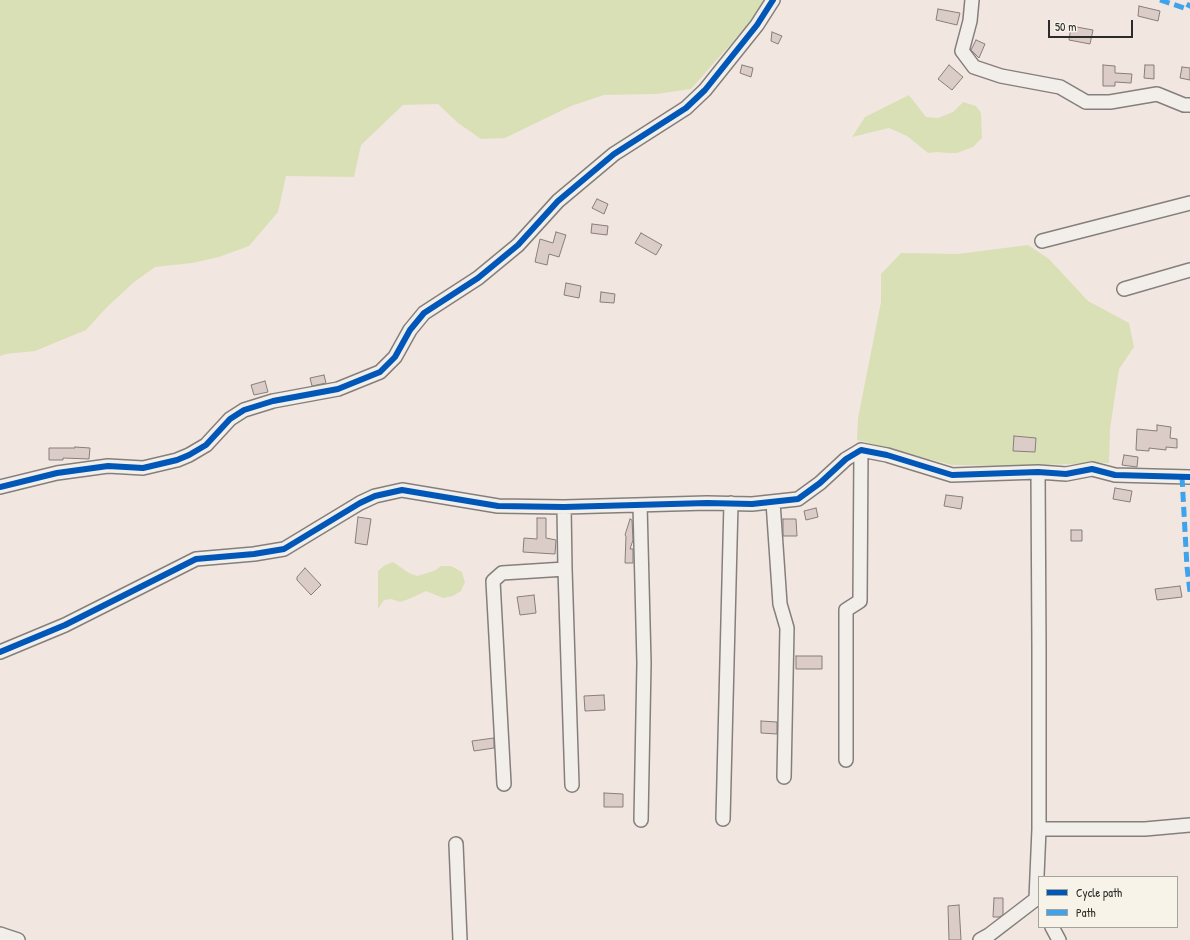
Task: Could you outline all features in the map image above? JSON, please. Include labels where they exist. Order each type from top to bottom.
[{"type":"street","points":[[0,487],[57,473],[108,466],[143,468],[177,460],[189,455],[206,444],[230,419],[244,410],[273,401],[338,389],[380,372],[395,357],[410,330],[424,313],[478,278],[512,250],[558,201],[614,154],[686,108],[705,90],[757,25],[774,0]]},
{"type":"street","points":[[972,0],[970,21],[962,51],[974,66],[1001,76],[1060,87],[1086,102],[1110,102],[1157,94],[1184,105],[1190,105]]},
{"type":"street","points":[[1042,241],[1190,203]]},
{"type":"street","points":[[1124,288],[1190,270]]},
{"type":"street","points":[[846,760],[846,610],[860,601],[861,450]]},
{"type":"street","points":[[0,652],[65,625],[196,559],[254,554],[284,549],[374,496],[402,490],[498,506],[564,507],[707,502],[752,504],[798,499],[820,483],[846,459],[861,450],[887,455],[952,475],[1038,472],[1066,474],[1092,469],[1115,475],[1190,477]]},
{"type":"street","points":[[1038,472],[1038,876]]},
{"type":"street","points":[[773,502],[780,604],[787,628],[784,777]]},
{"type":"street","points":[[723,819],[731,503]]},
{"type":"street","points":[[640,505],[644,663],[641,820]]},
{"type":"street","points":[[564,507],[572,785]]},
{"type":"street","points":[[504,784],[493,581],[502,573],[565,569]]},
{"type":"street","points":[[1039,829],[1146,829],[1190,825]]},
{"type":"street","points":[[456,844],[460,940]]},
{"type":"street","points":[[980,940],[1038,902]]},
{"type":"street","points":[[1053,928],[1059,940]]},
{"type":"street","points":[[0,934],[18,940]]},
{"type":"green space","points":[[0,0],[765,0],[759,12],[691,89],[657,94],[604,95],[571,106],[505,138],[481,139],[458,123],[438,104],[403,105],[361,145],[354,177],[286,176],[278,212],[249,246],[219,257],[192,263],[155,267],[133,283],[107,307],[86,330],[35,351],[0,356]]},
{"type":"green space","points":[[909,95],[926,117],[938,118],[953,112],[963,102],[976,106],[981,113],[982,138],[973,147],[957,153],[928,153],[907,136],[889,128],[852,137],[865,117]]},
{"type":"green space","points":[[1028,245],[1049,259],[1088,301],[1129,323],[1134,347],[1119,369],[1110,429],[1109,463],[1006,466],[952,465],[857,440],[858,418],[881,302],[881,274],[901,253],[958,254]]},
{"type":"green space","points":[[393,562],[409,573],[417,576],[434,571],[441,566],[451,566],[462,572],[465,582],[461,591],[453,596],[443,598],[426,591],[400,602],[391,599],[384,600],[378,609],[378,571],[385,565]]},
{"type":"building","points":[[1139,6],[1160,11],[1158,21],[1138,16]]},
{"type":"building","points":[[938,9],[960,13],[957,25],[936,20]]},
{"type":"building","points":[[1071,26],[1093,30],[1090,44],[1069,40]]},
{"type":"building","points":[[772,32],[782,36],[778,44],[771,41]]},
{"type":"building","points":[[976,40],[985,44],[979,58],[971,50]]},
{"type":"building","points":[[742,65],[753,68],[751,77],[740,73]]},
{"type":"building","points":[[949,65],[963,77],[952,90],[938,79]]},
{"type":"building","points":[[1103,65],[1115,66],[1115,73],[1132,74],[1131,83],[1115,82],[1115,86],[1103,86]]},
{"type":"building","points":[[1145,65],[1154,65],[1154,79],[1144,78]]},
{"type":"building","points":[[1182,67],[1190,68],[1190,80],[1180,78]]},
{"type":"building","points":[[597,199],[608,204],[604,214],[592,208]]},
{"type":"building","points":[[592,224],[608,226],[607,235],[591,233]]},
{"type":"building","points":[[556,232],[566,235],[559,257],[549,254],[547,265],[535,262],[540,239],[553,243]]},
{"type":"building","points":[[641,233],[662,245],[656,255],[635,243]]},
{"type":"building","points":[[566,283],[581,286],[579,298],[564,295]]},
{"type":"building","points":[[601,292],[615,294],[614,303],[600,302]]},
{"type":"building","points":[[324,375],[326,383],[312,386],[310,378]]},
{"type":"building","points":[[265,381],[268,392],[254,395],[251,385]]},
{"type":"building","points":[[1157,425],[1171,427],[1170,438],[1177,439],[1177,448],[1166,447],[1166,450],[1149,448],[1149,451],[1136,450],[1137,429],[1157,431]]},
{"type":"building","points":[[1014,436],[1036,438],[1035,452],[1013,451]]},
{"type":"building","points":[[49,448],[90,448],[89,459],[63,458],[63,460],[49,460]]},
{"type":"building","points":[[1124,455],[1138,457],[1137,467],[1122,465]]},
{"type":"building","points":[[1115,488],[1132,491],[1130,502],[1113,499]]},
{"type":"building","points":[[946,495],[963,497],[961,509],[944,506]]},
{"type":"building","points":[[816,508],[818,517],[806,520],[804,511]]},
{"type":"building","points":[[358,517],[371,519],[367,545],[355,543]]},
{"type":"building","points":[[537,518],[546,518],[546,538],[556,540],[555,554],[523,552],[524,538],[537,539]]},
{"type":"building","points":[[630,519],[632,520],[633,540],[630,549],[633,549],[633,563],[625,563],[625,535]]},
{"type":"building","points":[[783,519],[796,519],[797,536],[783,536]]},
{"type":"building","points":[[1071,530],[1082,530],[1082,541],[1071,541]]},
{"type":"building","points":[[305,568],[321,585],[311,595],[297,580],[297,577]]},
{"type":"building","points":[[1180,586],[1182,597],[1157,600],[1155,589]]},
{"type":"building","points":[[534,595],[536,613],[520,615],[517,597]]},
{"type":"building","points":[[796,656],[822,656],[822,669],[796,669]]},
{"type":"building","points":[[604,695],[605,710],[585,711],[584,696]]},
{"type":"building","points":[[761,721],[777,722],[777,734],[761,733]]},
{"type":"building","points":[[494,738],[494,748],[474,751],[472,741]]},
{"type":"building","points":[[604,793],[623,794],[623,807],[604,807]]},
{"type":"building","points":[[994,898],[1003,898],[1003,915],[999,917],[993,917]]},
{"type":"building","points":[[959,905],[961,940],[949,940],[948,906]]},
{"type":"marked path","points":[[1160,0],[1187,9],[1190,3]]},
{"type":"marked path","points":[[1182,477],[1187,567],[1190,592]]},
{"type":"cycle path","points":[[0,487],[57,473],[108,466],[143,468],[177,460],[206,445],[230,419],[244,410],[273,401],[338,389],[380,372],[395,357],[410,330],[424,313],[478,278],[518,245],[558,201],[614,154],[686,108],[705,90],[757,25],[773,0]]},
{"type":"cycle path","points":[[0,652],[65,625],[196,559],[254,554],[284,549],[360,503],[375,496],[402,490],[498,506],[564,507],[707,503],[752,504],[798,499],[820,483],[846,459],[861,450],[887,455],[952,475],[1038,472],[1066,474],[1092,469],[1115,475],[1190,477]]}]
